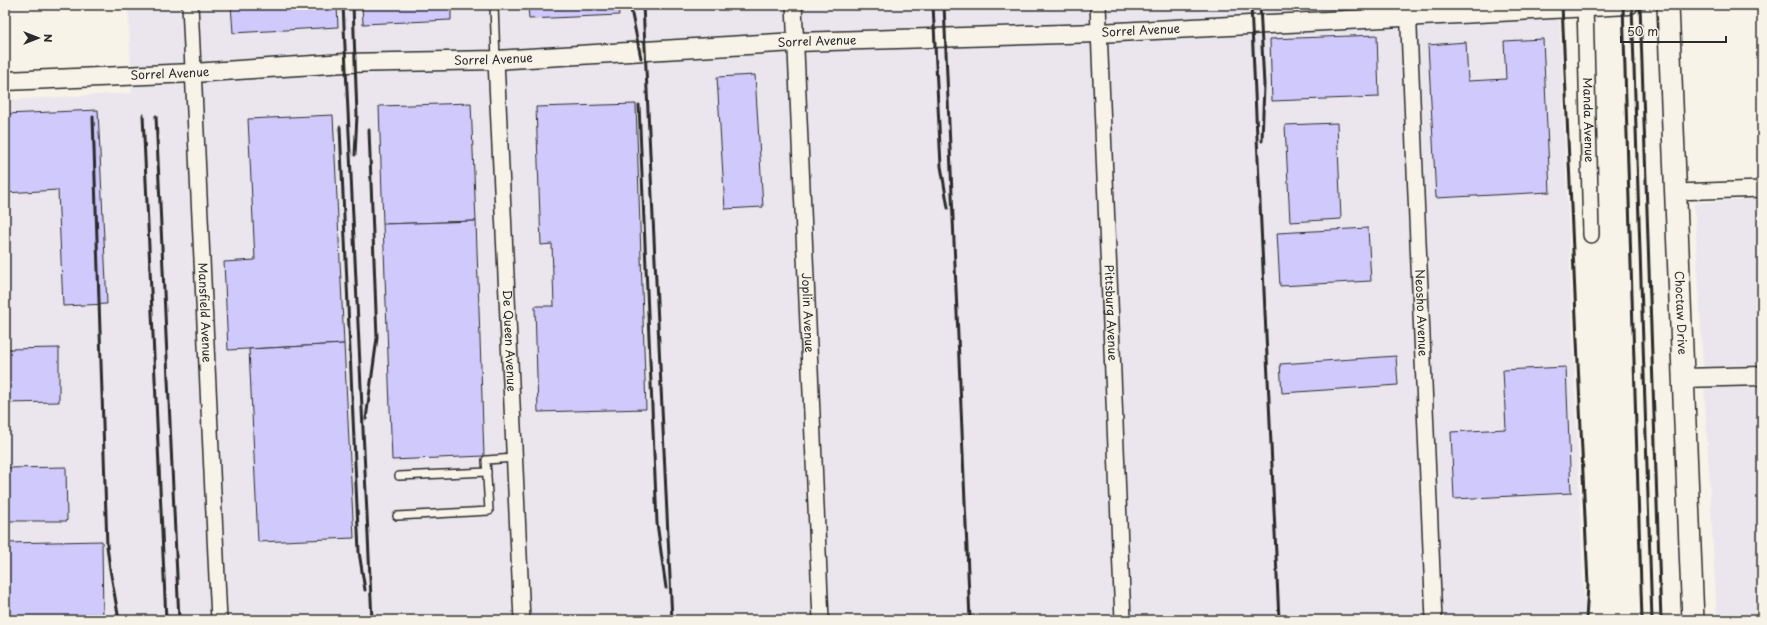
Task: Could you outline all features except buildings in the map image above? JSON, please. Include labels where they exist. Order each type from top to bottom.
[{"type":"main road","name":"Choctaw Drive","points":[[1668,5],[1693,620]]},
{"type":"street","name":"Mansfield Avenue","points":[[190,5],[219,620]]},
{"type":"street","name":"Joplin Avenue","points":[[794,5],[821,620]]},
{"type":"street","name":"Pittsburg Avenue","points":[[1098,5],[1122,620]]},
{"type":"street","name":"Sorrel Avenue","points":[[5,81],[193,73],[345,63],[496,60],[796,42],[1099,33],[1408,10],[1629,5]]},
{"type":"street","name":"Manda Avenue","points":[[1585,7],[1591,235]]},
{"type":"street","name":"Neosho Avenue","points":[[1408,10],[1434,620]]},
{"type":"street","name":"De Queen Avenue","points":[[496,60],[522,620]]},
{"type":"street","points":[[1676,192],[1762,190]]},
{"type":"street","points":[[1683,378],[1762,376]]},
{"type":"lane","points":[[494,5],[496,60]]},
{"type":"lane","points":[[397,516],[489,511],[486,460],[515,458]]},
{"type":"lane","points":[[399,476],[487,472]]},
{"type":"shaded area","points":[[128,5],[1559,5],[1585,620],[5,620],[5,100],[132,93]]},
{"type":"shaded area","points":[[1762,198],[1762,620],[1717,620],[1694,203]]},
{"type":"railway","points":[[343,5],[372,620]]},
{"type":"railway","points":[[353,5],[357,115],[355,155]]},
{"type":"railway","points":[[630,5],[641,58]]},
{"type":"railway","points":[[643,5],[672,620]]},
{"type":"railway","points":[[933,5],[941,166],[948,208]]},
{"type":"railway","points":[[944,5],[970,620]]},
{"type":"railway","points":[[1251,5],[1279,620]]},
{"type":"railway","points":[[1260,5],[1264,85],[1262,141]]},
{"type":"railway","points":[[1562,5],[1588,585],[1586,620]]},
{"type":"railway","points":[[1623,5],[1642,620]]},
{"type":"railway","points":[[1632,5],[1652,620]]},
{"type":"railway","points":[[1640,5],[1661,620]]},
{"type":"railway","points":[[639,105],[657,523],[666,588]]},
{"type":"railway","points":[[143,115],[166,620]]},
{"type":"railway","points":[[156,116],[179,620]]},
{"type":"railway","points":[[93,117],[107,546],[119,620]]},
{"type":"railway","points":[[340,127],[359,552],[365,590]]},
{"type":"railway","points":[[366,419],[377,338],[369,130]]}]
